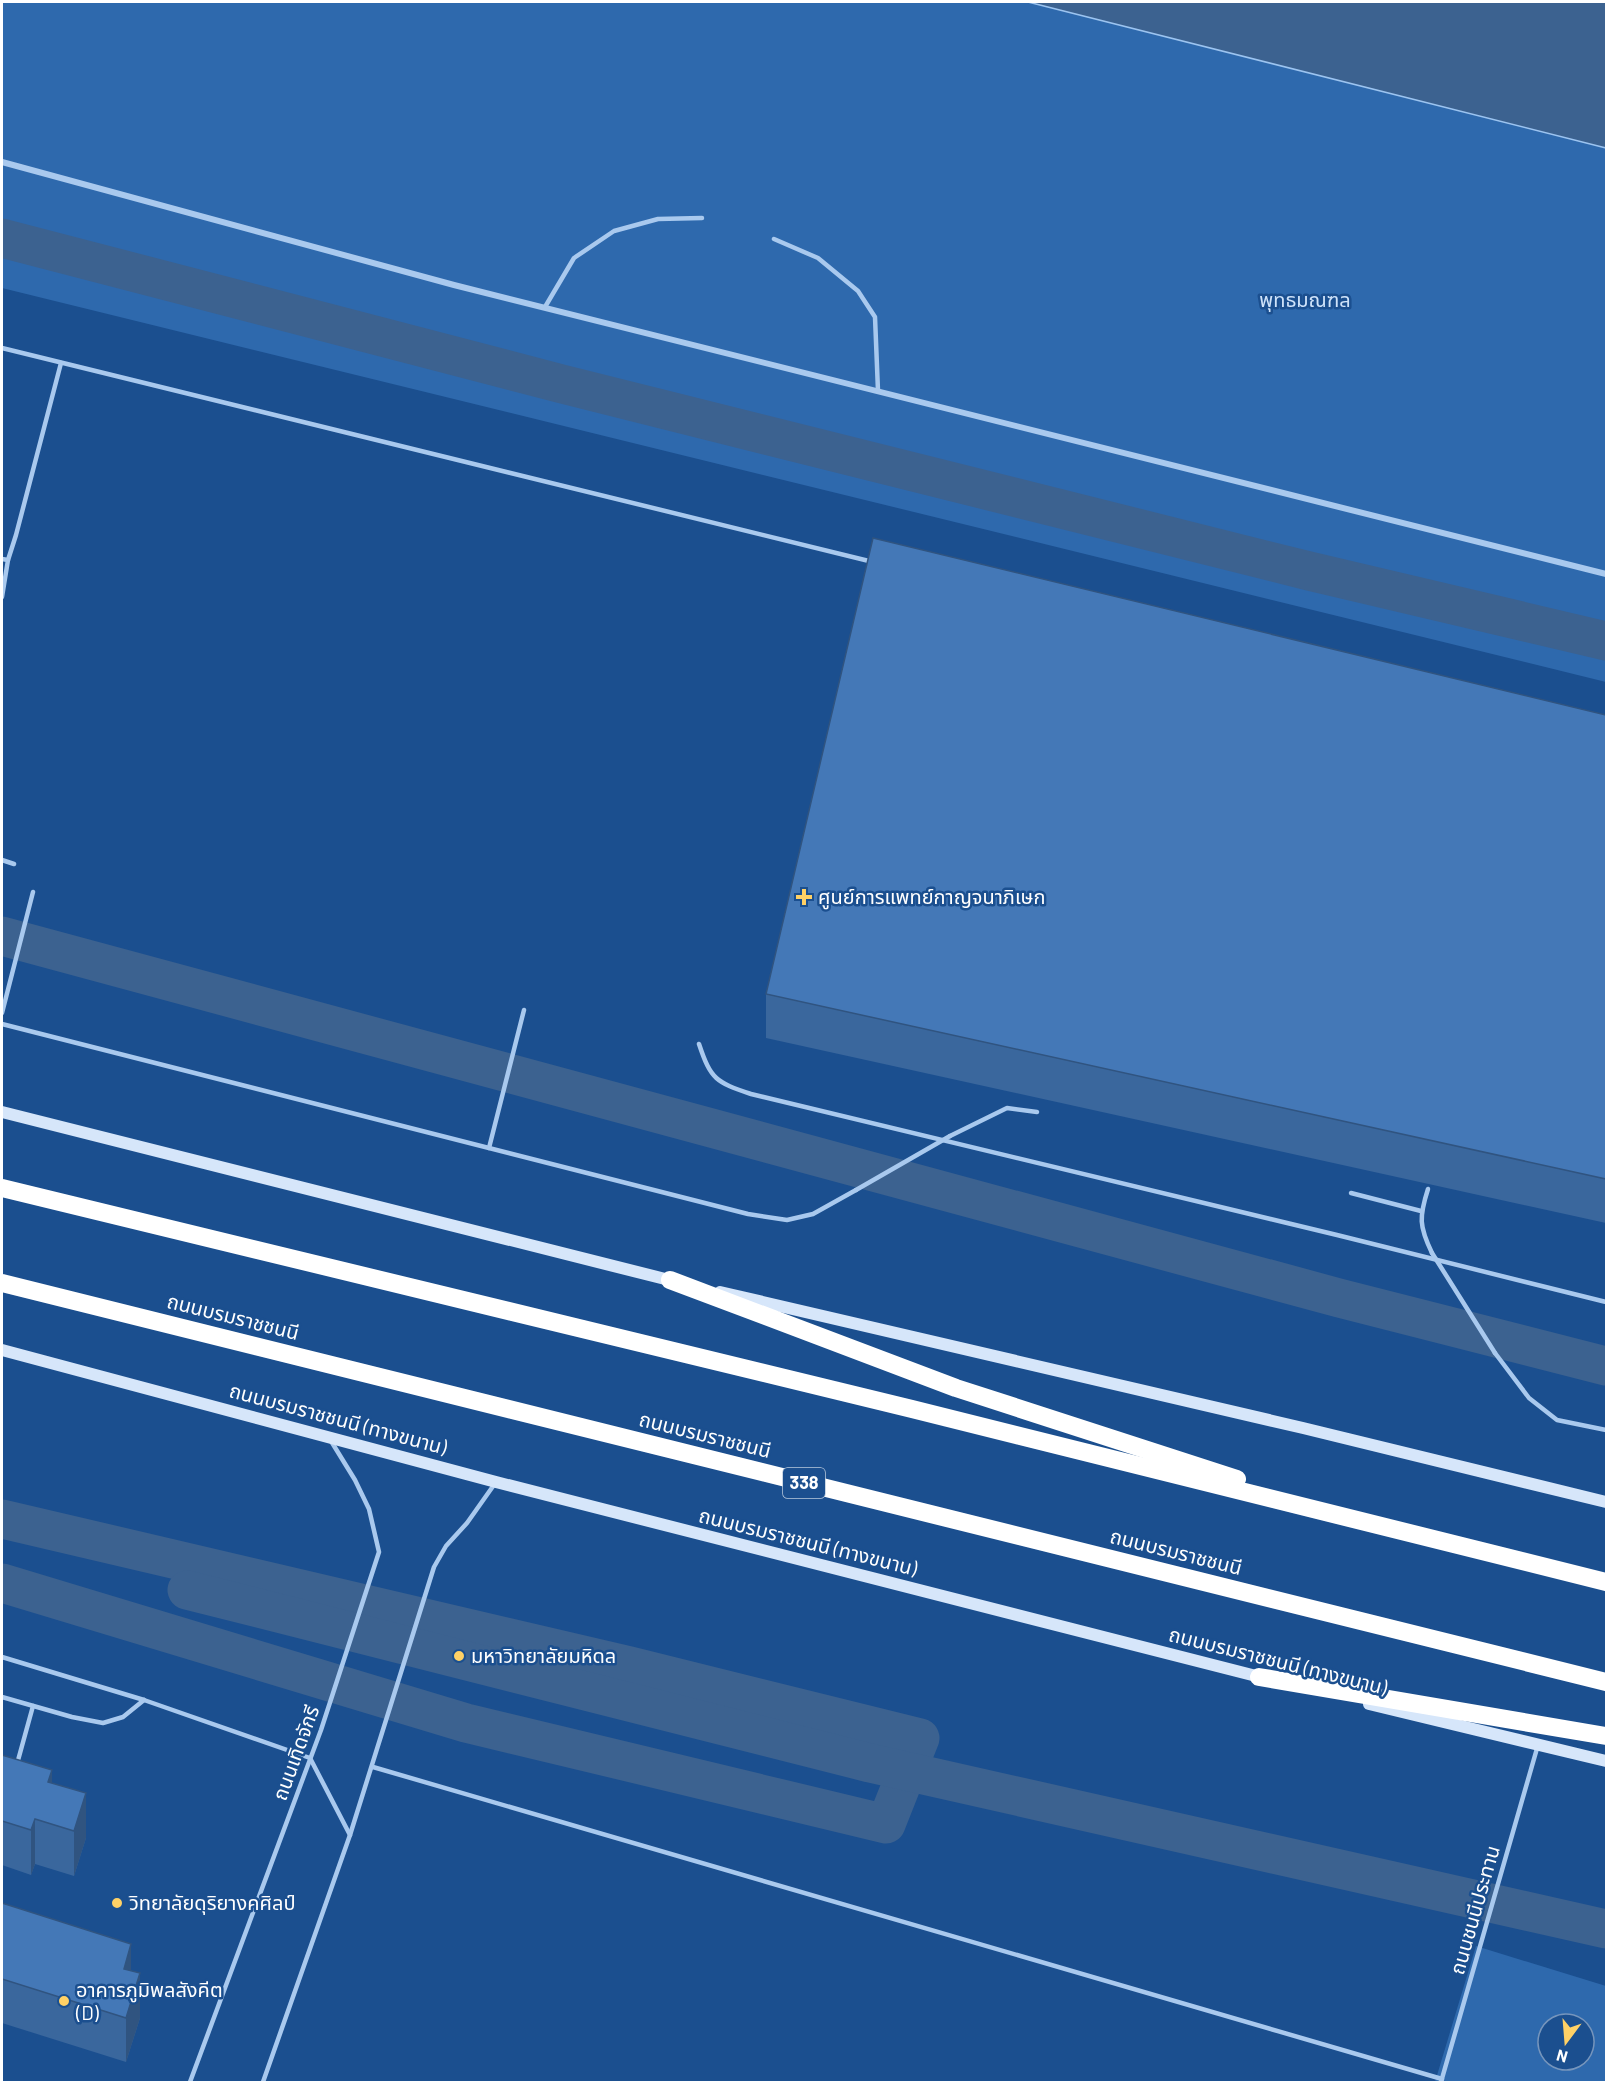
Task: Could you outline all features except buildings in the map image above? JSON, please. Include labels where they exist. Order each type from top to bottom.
[{"type":"highway","points":[[2,1188],[901,1406],[1606,1582]]},
{"type":"highway","points":[[670,1280],[956,1388],[1389,1528]]},
{"type":"highway","name":"ถนนบรมราชชนนี","points":[[2,1282],[1606,1683]]},
{"type":"highway","points":[[1259,1677],[1606,1736]]},
{"type":"main road","points":[[2,1112],[670,1280],[1303,1428],[1606,1502]]},
{"type":"main road","name":"ถนนบรมราชชนนี (ทางขนาน)","points":[[2,1350],[496,1482],[1259,1677],[1606,1761]]},
{"type":"street","points":[[2,162],[454,285],[1606,574]]},
{"type":"lane","points":[[545,308],[574,258],[614,231],[658,219],[702,218]]},
{"type":"lane","points":[[774,239],[818,258],[858,291],[875,317],[878,391]]},
{"type":"lane","points":[[2,348],[874,562]]},
{"type":"lane","points":[[2,597],[8,560],[61,363]]},
{"type":"lane","points":[[2,559],[8,560]]},
{"type":"lane","points":[[2,860],[14,864]]},
{"type":"lane","points":[[2,1013],[33,892]]},
{"type":"lane","points":[[489,1148],[524,1010]]},
{"type":"lane","points":[[2,1024],[748,1214],[787,1220],[813,1214],[950,1136],[1007,1108],[1037,1112]]},
{"type":"lane","points":[[699,1044],[708,1069],[714,1076],[727,1086],[751,1094],[1606,1302]]},
{"type":"lane","points":[[1428,1189],[1421,1211],[1422,1233],[1432,1253],[1495,1353],[1529,1398],[1557,1420],[1606,1430]]},
{"type":"lane","points":[[1351,1193],[1421,1211]]},
{"type":"lane","name":"ถนนเทิดจักรี","points":[[190,2082],[321,1730],[379,1552],[369,1509],[355,1480],[328,1436]]},
{"type":"lane","points":[[263,2082],[373,1767],[434,1567],[446,1546],[467,1523],[496,1482]]},
{"type":"lane","points":[[2,1658],[144,1700],[310,1758],[350,1835]]},
{"type":"lane","points":[[2,1697],[103,1723],[123,1717],[144,1700]]},
{"type":"lane","points":[[15,1768],[33,1706]]},
{"type":"lane","name":"ถนนชนนีประทาน","points":[[1441,2081],[1538,1745]]},
{"type":"lane","points":[[373,1767],[1441,2081]]},
{"type":"green space","name":"พุทธมณฑล","points":[[2,2],[1606,2],[1606,682],[2,288]]},
{"type":"green space","points":[[1476,1946],[1606,1986],[1606,2082],[1435,2082]]},
{"type":"shaded area","points":[[1028,2],[1606,2],[1606,148]]},
{"type":"waterway","points":[[2,238],[562,384],[1309,571],[1606,641]]},
{"type":"waterway","points":[[2,936],[1339,1298],[1606,1366]]},
{"type":"waterway","points":[[2,1519],[630,1666],[920,1738],[886,1824],[466,1723],[2,1583]]},
{"type":"waterway","points":[[187,1590],[870,1763],[1606,1929]]},
{"type":"place","name":"ศูนย์การแพทย์กาญจนาภิเษก","points":[[804,897]]},
{"type":"place","name":"มหาวิทยาลัยมหิดล","points":[[459,1656]]},
{"type":"place","name":"วิทยาลัยดุริยางคศิลป์","points":[[117,1903]]},
{"type":"place","name":"อาคารภูมิพลสังคีต (D)","points":[[64,2001]]}]
